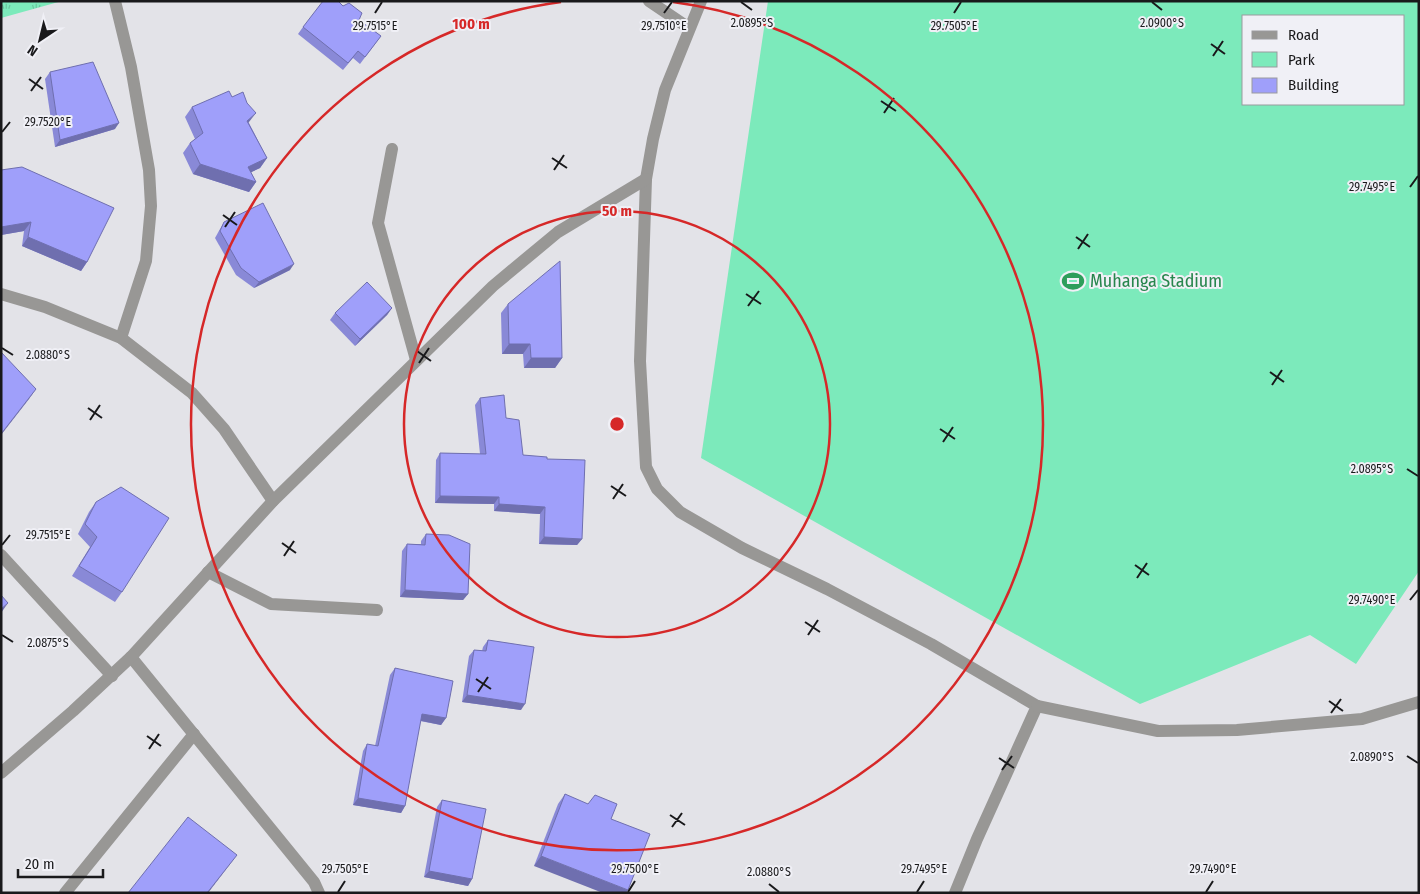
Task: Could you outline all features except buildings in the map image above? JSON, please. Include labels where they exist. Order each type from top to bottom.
[{"type":"street","points":[[115,1],[131,67],[149,170],[151,206],[146,261],[122,338]]},
{"type":"street","points":[[649,1],[689,28]]},
{"type":"street","points":[[701,1],[665,90],[653,139],[646,179],[640,361],[646,467],[657,489],[680,512],[742,548],[827,589],[931,644],[1037,706],[1158,731],[1227,730],[1362,719],[1419,702]]},
{"type":"street","points":[[392,149],[378,223],[416,360]]},
{"type":"street","points":[[1,773],[112,676],[273,501],[493,286],[558,232],[646,179]]},
{"type":"street","points":[[1,294],[45,307],[122,338],[192,394],[224,429],[273,501]]},
{"type":"street","points":[[1,555],[112,676]]},
{"type":"street","points":[[208,572],[271,604],[377,610]]},
{"type":"street","points":[[132,656],[266,820],[314,882],[319,893]]},
{"type":"street","points":[[955,893],[977,839],[1037,706]]},
{"type":"street","points":[[65,893],[194,734]]},
{"type":"green space","points":[[1,1],[62,1],[1,18]]},
{"type":"green space","name":"Muhanga Stadium","points":[[768,1],[1419,1],[1419,571],[1356,664],[1310,635],[1140,704],[701,458]]},
{"type":"place","name":"Muhanga Stadium","points":[[1073,281]]}]
